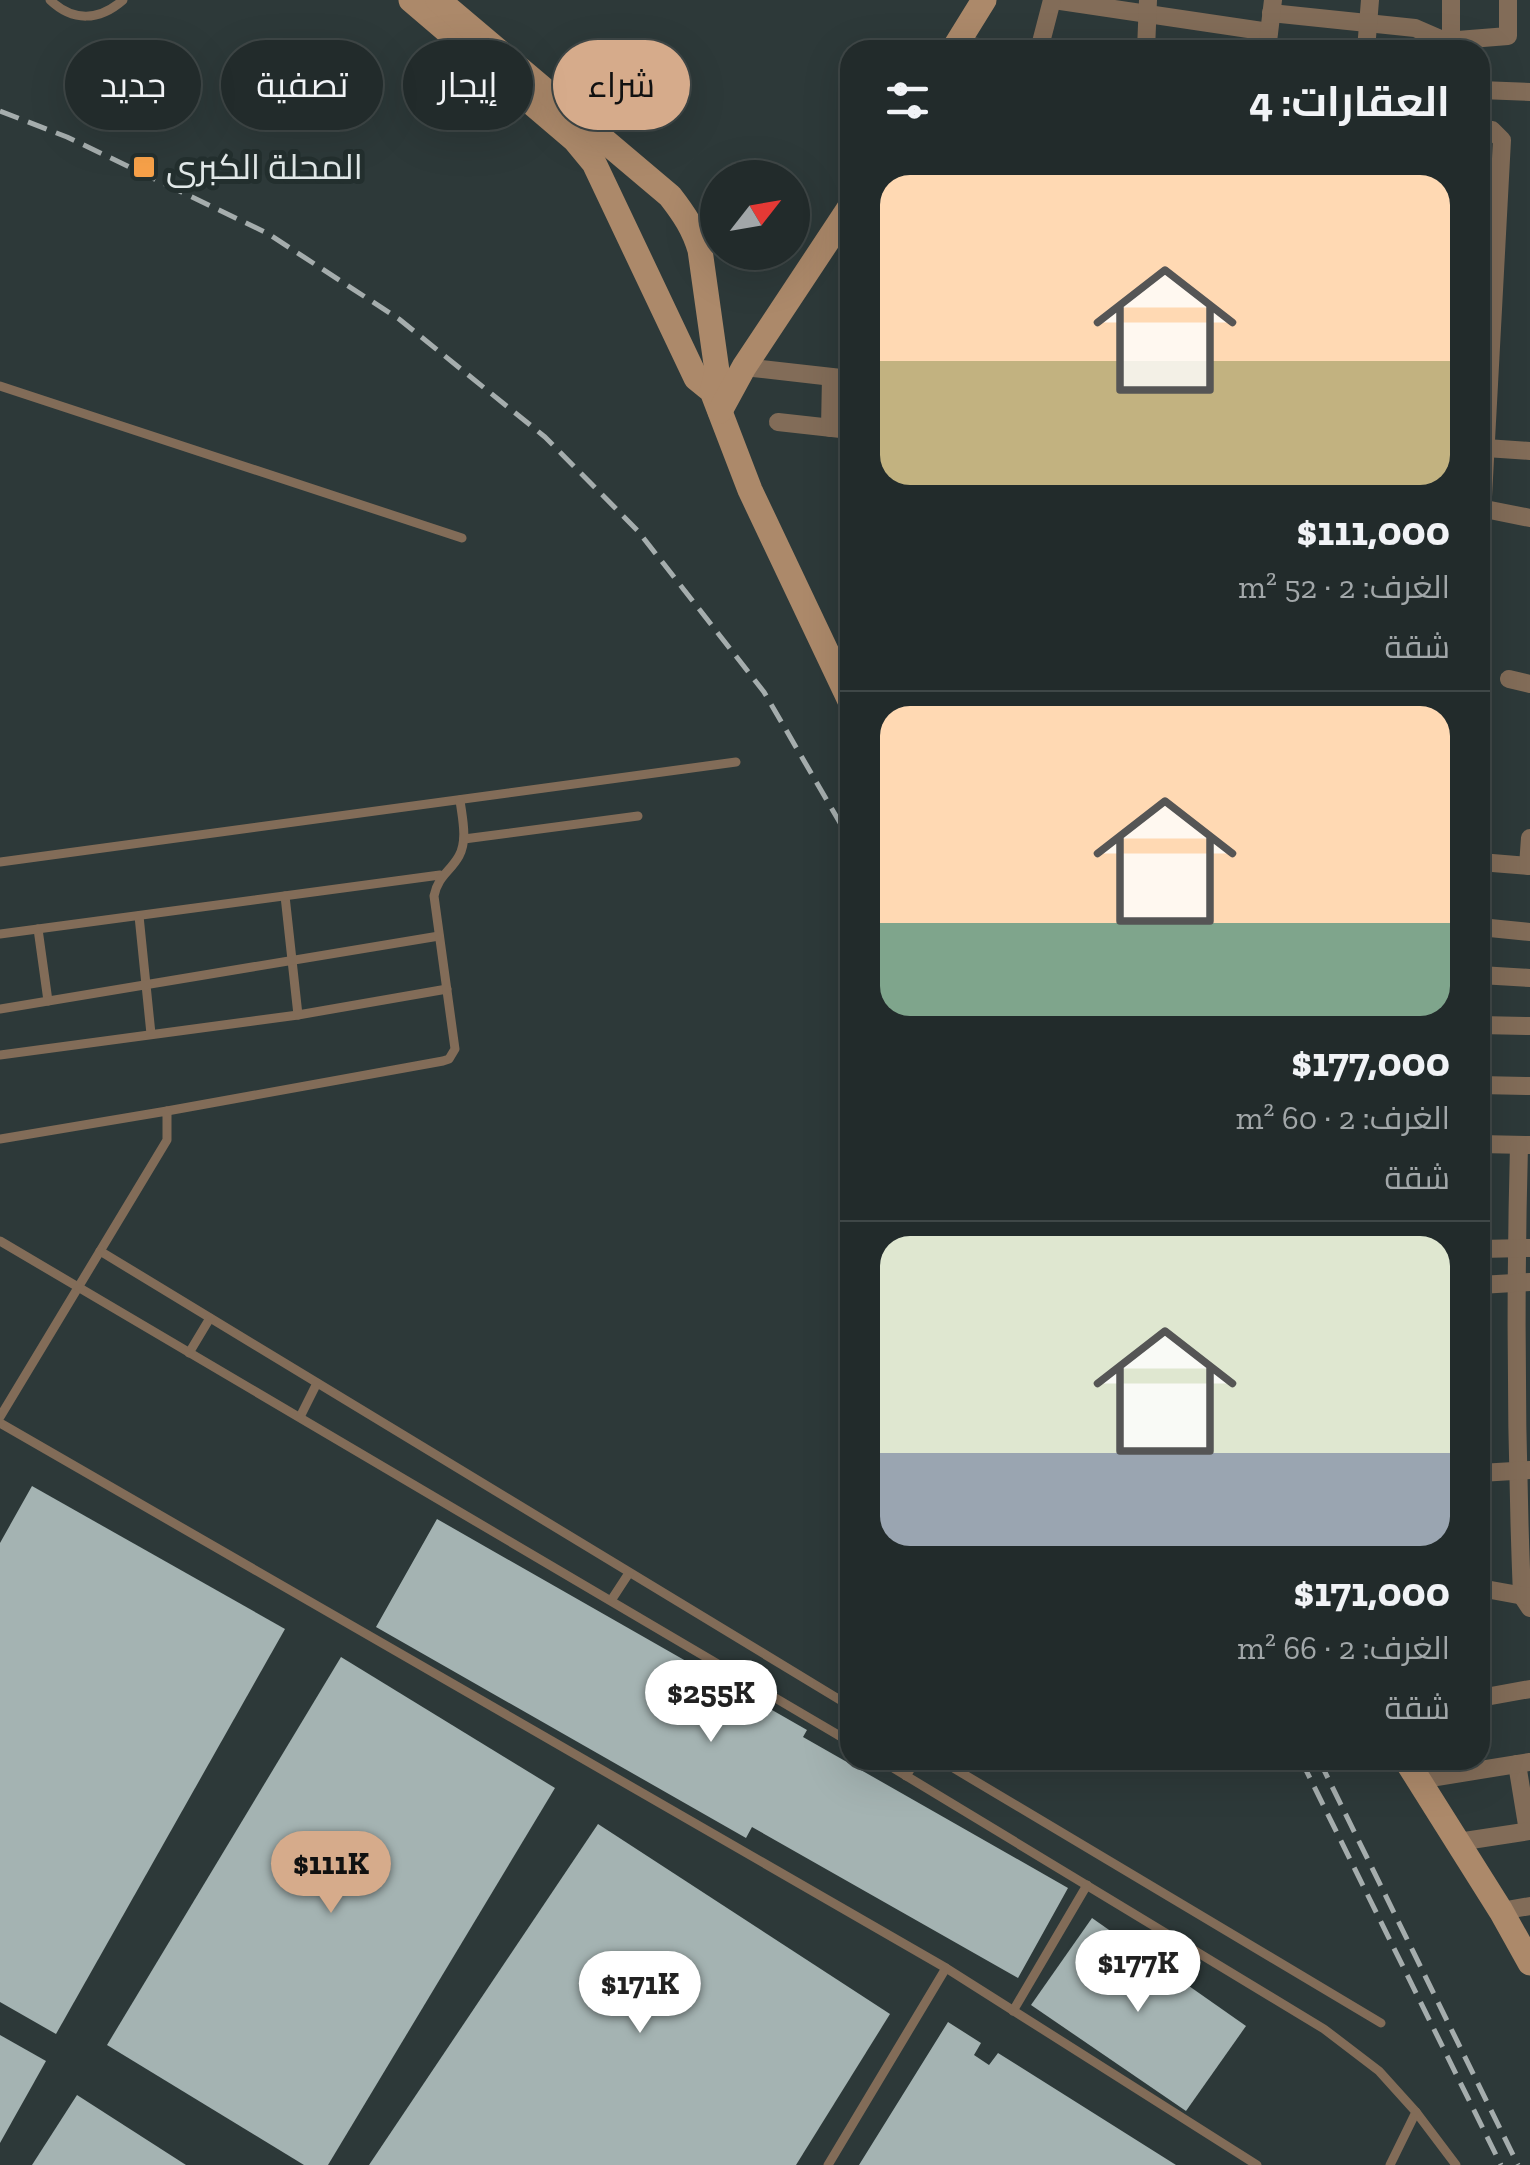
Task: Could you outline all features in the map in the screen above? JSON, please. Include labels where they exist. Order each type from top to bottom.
[{"type":"main road","points":[[411,0],[574,140],[594,163],[696,378],[716,401],[750,490],[840,680]]},
{"type":"main road","points":[[959,40],[984,0]]},
{"type":"main road","points":[[443,2],[670,196],[695,231],[717,370],[716,401]]},
{"type":"main road","points":[[594,163],[619,152]]},
{"type":"main road","points":[[716,401],[744,368],[840,222]]},
{"type":"main road","points":[[1412,1770],[1514,1921],[1530,1962]]},
{"type":"street","points":[[1042,40],[1053,0],[1148,7],[1194,20],[1368,23],[1415,28],[1436,40]]},
{"type":"street","points":[[1194,20],[1197,0]]},
{"type":"street","points":[[1367,40],[1370,0]]},
{"type":"street","points":[[1440,40],[1450,0]]},
{"type":"street","points":[[1463,40],[1508,36],[1508,0]]},
{"type":"street","points":[[1146,40],[1148,7]]},
{"type":"street","points":[[1490,90],[1530,92]]},
{"type":"street","points":[[1490,132],[1502,140],[1490,371]]},
{"type":"street","points":[[744,368],[840,378],[830,428]]},
{"type":"street","points":[[778,422],[840,429]]},
{"type":"street","points":[[1490,448],[1530,451]]},
{"type":"street","points":[[1490,510],[1530,518]]},
{"type":"street","points":[[1509,679],[1530,684]]},
{"type":"street","points":[[1490,863],[1529,866],[1530,838]]},
{"type":"street","points":[[1490,928],[1530,932]]},
{"type":"street","points":[[1490,976],[1530,978]]},
{"type":"street","points":[[1490,1024],[1530,1026]]},
{"type":"street","points":[[1490,1085],[1530,1086]]},
{"type":"street","points":[[1490,1144],[1524,1145],[1522,1362],[1528,1601],[1490,1591]]},
{"type":"street","points":[[1490,1249],[1523,1248]]},
{"type":"street","points":[[1490,1285],[1523,1283]]},
{"type":"street","points":[[1490,1473],[1524,1470]]},
{"type":"street","points":[[1490,1696],[1530,1689]]},
{"type":"street","points":[[1458,1842],[1529,1831],[1523,1763],[1490,1765]]},
{"type":"street","points":[[1514,1921],[1530,1906]]},
{"type":"lane","points":[[50,0],[64,12],[79,17],[110,11],[123,0]]},
{"type":"lane","points":[[0,386],[462,538]]},
{"type":"lane","points":[[0,862],[736,762]]},
{"type":"lane","points":[[0,1138],[449,1059],[455,1049],[434,896],[440,875],[458,858],[464,839],[460,800]]},
{"type":"lane","points":[[464,839],[638,816]]},
{"type":"lane","points":[[0,934],[440,875]]},
{"type":"lane","points":[[285,896],[298,1015]]},
{"type":"lane","points":[[138,916],[150,1034]]},
{"type":"lane","points":[[38,929],[48,1001]]},
{"type":"lane","points":[[0,1009],[439,936]]},
{"type":"lane","points":[[0,1055],[298,1015],[447,990]]},
{"type":"lane","points":[[167,1111],[167,1140],[0,1420],[946,1968],[1257,2165]]},
{"type":"lane","points":[[0,1241],[840,1736]]},
{"type":"lane","points":[[100,1251],[840,1700]]},
{"type":"lane","points":[[189,1352],[210,1318]]},
{"type":"lane","points":[[300,1417],[317,1383]]},
{"type":"lane","points":[[612,1599],[629,1573]]},
{"type":"lane","points":[[896,1770],[1324,2029],[1379,2071],[1456,2165]]},
{"type":"lane","points":[[906,1776],[910,1770]]},
{"type":"lane","points":[[957,1770],[1381,2023]]},
{"type":"lane","points":[[1014,2010],[1087,1886]]},
{"type":"lane","points":[[828,2165],[946,1968]]},
{"type":"lane","points":[[1390,2165],[1416,2112]]},
{"type":"building","points":[[32,1486],[285,1629],[56,2034],[0,2002],[0,1543]]},
{"type":"building","points":[[437,1519],[807,1730],[803,1737],[840,1758],[840,1770],[861,1770],[1068,1888],[1018,1978],[752,1827],[746,1838],[376,1627]]},
{"type":"building","points":[[341,1657],[555,1788],[328,2165],[304,2165],[107,2045]]},
{"type":"building","points":[[598,1824],[890,2014],[796,2165],[369,2165]]},
{"type":"building","points":[[1092,1918],[1246,2026],[1186,2111],[1031,2005]]},
{"type":"building","points":[[948,2022],[981,2043],[974,2055],[989,2065],[998,2053],[1176,2165],[859,2165]]},
{"type":"building","points":[[0,2035],[46,2061],[0,2143]]},
{"type":"building","points":[[77,2095],[186,2165],[32,2165]]},
{"type":"railway","points":[[0,111],[67,137],[267,233],[399,319],[545,437],[638,531],[764,692],[840,823]]},
{"type":"railway","points":[[1306,1770],[1501,2165]]},
{"type":"railway","points":[[1324,1770],[1518,2165]]},
{"type":"place","name":"المحلة الكبرى","points":[[144,167]]}]
